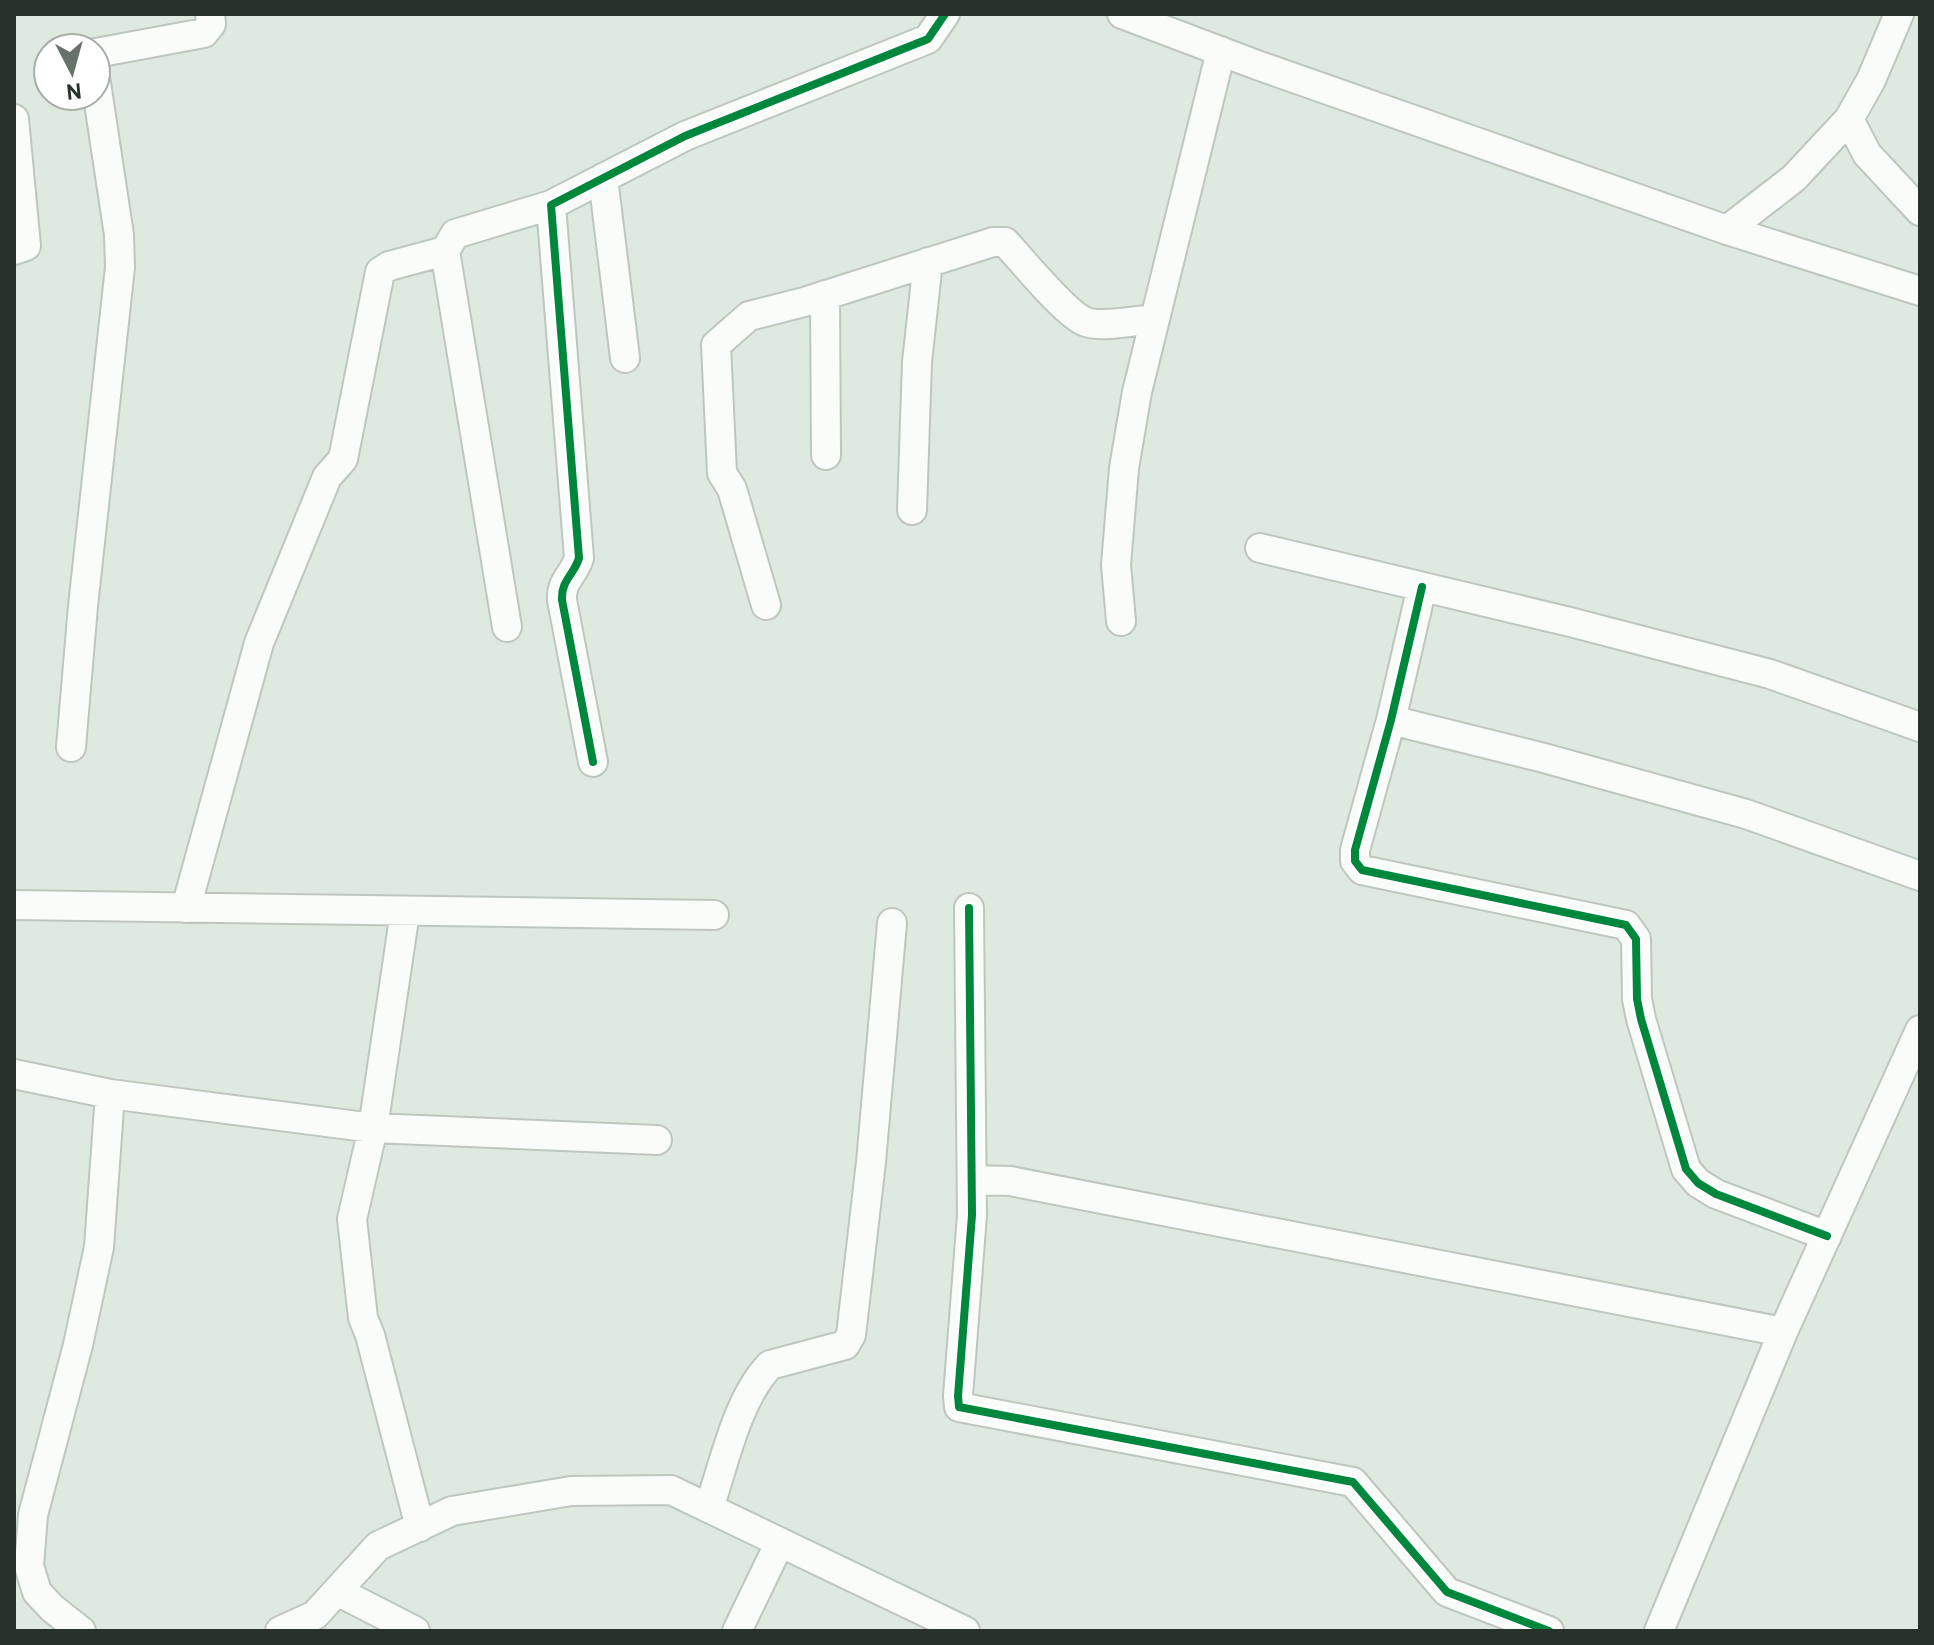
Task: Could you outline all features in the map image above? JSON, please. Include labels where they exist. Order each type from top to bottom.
[{"type":"street","points":[[112,50],[204,33],[211,24],[210,14]]},
{"type":"street","points":[[507,627],[445,251],[455,234],[551,205],[685,136],[928,39],[945,14]]},
{"type":"street","points":[[1122,14],[1586,182],[1920,291]]},
{"type":"street","points":[[1727,230],[1794,178],[1849,119],[1871,80],[1899,14]]},
{"type":"street","points":[[1121,621],[1116,565],[1124,468],[1137,392],[1221,51]]},
{"type":"street","points":[[71,747],[120,267],[119,235],[100,112]]},
{"type":"street","points":[[14,119],[26,246],[14,250]]},
{"type":"street","points":[[1849,119],[1867,154],[1920,211]]},
{"type":"street","points":[[603,178],[625,358]]},
{"type":"street","points":[[551,205],[579,558],[575,572],[566,577],[562,600],[593,762]]},
{"type":"street","points":[[766,605],[732,489],[722,473],[716,345],[749,316],[993,242],[1005,242],[1069,311],[1084,322],[1096,324],[1155,319]]},
{"type":"street","points":[[186,908],[259,643],[327,477],[343,459],[380,272],[389,266],[445,251]]},
{"type":"street","points":[[912,510],[917,362],[928,262]]},
{"type":"street","points":[[825,295],[826,455]]},
{"type":"street","points":[[1260,548],[1570,622],[1770,674],[1920,727]]},
{"type":"street","points":[[1422,587],[1391,720],[1355,850],[1355,861],[1362,870],[1626,925],[1636,939],[1637,999],[1641,1019],[1686,1169],[1698,1183],[1716,1194],[1827,1236]]},
{"type":"street","points":[[1391,720],[1544,758],[1746,814],[1920,876]]},
{"type":"street","points":[[14,905],[714,915]]},
{"type":"street","points":[[969,908],[972,1215],[959,1407],[1353,1482],[1447,1592],[1549,1631]]},
{"type":"street","points":[[405,912],[373,1128],[352,1219],[363,1318],[420,1527]]},
{"type":"street","points":[[709,1508],[747,1399],[762,1373],[770,1365],[845,1345],[851,1335],[871,1162],[892,923]]},
{"type":"street","points":[[1659,1631],[1783,1332],[1920,1030]]},
{"type":"street","points":[[14,1074],[110,1094],[373,1128],[657,1140]]},
{"type":"street","points":[[81,1631],[37,1592],[29,1566],[33,1515],[78,1345],[99,1247],[110,1094]]},
{"type":"street","points":[[972,1180],[1010,1181],[1783,1332]]},
{"type":"street","points":[[280,1631],[312,1623],[378,1546],[452,1511],[571,1491],[671,1490],[965,1631]]},
{"type":"street","points":[[737,1631],[780,1542]]},
{"type":"street","points":[[337,1591],[415,1631]]},
{"type":"cycle path","points":[[593,762],[562,600],[566,582],[579,558],[551,205],[685,136],[928,39],[945,14]]},
{"type":"cycle path","points":[[1422,587],[1391,720],[1355,850],[1355,861],[1362,870],[1626,925],[1636,939],[1637,999],[1641,1019],[1686,1169],[1698,1183],[1716,1194],[1827,1236]]},
{"type":"cycle path","points":[[969,908],[972,1215],[959,1407],[1353,1482],[1447,1592],[1549,1631]]}]
